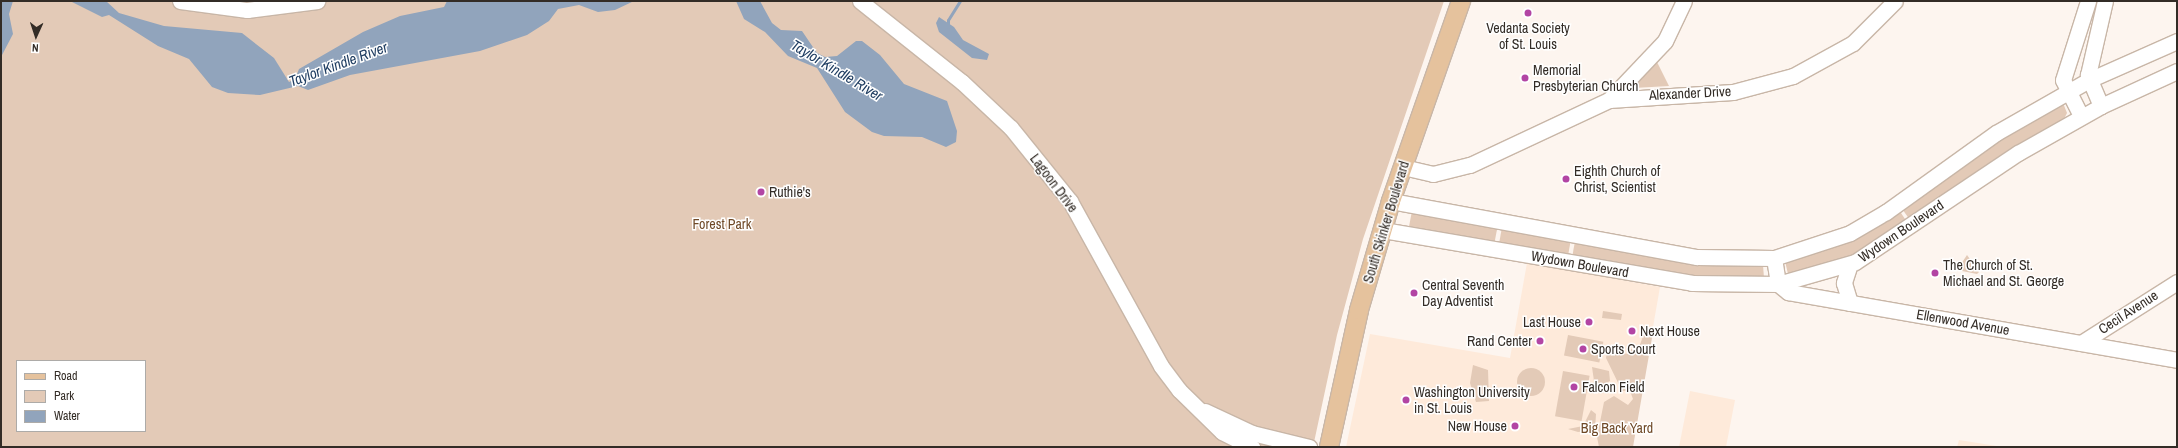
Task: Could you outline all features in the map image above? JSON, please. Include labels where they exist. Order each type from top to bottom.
[{"type":"main road","name":"South Skinker Boulevard","points":[[1328,447],[1359,310],[1391,201],[1461,1]]},
{"type":"street","points":[[180,1],[247,10],[317,1]]},
{"type":"street","name":"Lagoon Drive","points":[[860,1],[962,82],[1011,128],[1070,201],[1161,366],[1197,408],[1222,432],[1252,447]]},
{"type":"street","points":[[1609,100],[1665,41],[1684,1]]},
{"type":"street","name":"Alexander Drive","points":[[1403,167],[1433,174],[1470,165],[1609,100],[1733,92],[1793,76],[1853,43],[1895,1]]},
{"type":"street","points":[[2081,116],[2068,92],[2064,80],[2088,1]]},
{"type":"street","points":[[2101,106],[2089,80],[2105,1]]},
{"type":"street","name":"Wydown Boulevard","points":[[1391,201],[1697,257],[1774,258],[1850,232],[1886,212],[1996,133],[2089,80],[2177,41]]},
{"type":"street","name":"Wydown Boulevard","points":[[1383,230],[1692,283],[1778,284],[1850,264],[1894,239],[2018,153],[2081,116],[2177,71]]},
{"type":"street","points":[[1774,258],[1778,284]]},
{"type":"street","points":[[1850,264],[1844,283],[1850,302]]},
{"type":"street","name":"Cecil Avenue","points":[[2080,343],[2177,282]]},
{"type":"street","name":"Ellenwood Avenue","points":[[1778,284],[1788,292],[2177,360]]},
{"type":"street","name":"Lagoon Drive","points":[[1197,408],[1252,433],[1309,447]]},
{"type":"shaded area","points":[[1527,263],[1660,287],[1632,447],[1346,447],[1370,334],[1510,358]]},
{"type":"shaded area","points":[[1690,391],[1735,400],[1726,447],[1679,447]]},
{"type":"shaded area","points":[[1959,440],[2003,447],[1957,447]]},
{"type":"green space","name":"Forest Park","points":[[1,1],[1444,1],[1363,239],[1337,335],[1313,447],[1,447]]},
{"type":"green space","points":[[1657,62],[1669,86],[1634,88],[1633,85]]},
{"type":"green space","points":[[2063,103],[2067,113],[2064,119],[1910,220],[1900,206],[1971,154]]},
{"type":"green space","points":[[1897,207],[1907,222],[1854,255],[1788,274],[1785,261]]},
{"type":"green space","points":[[1412,211],[1497,228],[1494,246],[1408,230]]},
{"type":"green space","points":[[1502,227],[1571,239],[1568,257],[1499,245]]},
{"type":"green space","points":[[1575,241],[1763,265],[1764,278],[1731,282],[1572,258]]},
{"type":"green space","points":[[1967,255],[1979,272],[1977,274],[1957,270]]},
{"type":"green space","points":[[1603,311],[1622,314],[1621,320],[1602,318]]},
{"type":"green space","name":"Big Back Yard","points":[[1645,331],[1653,332],[1633,447],[1599,447],[1597,437],[1604,402],[1614,396],[1628,405],[1633,399],[1630,391],[1622,391],[1606,358],[1607,352],[1630,354],[1631,349],[1638,350]]},
{"type":"green space","name":"Sports Court","points":[[1568,335],[1603,342],[1599,362],[1564,356]]},
{"type":"green space","points":[[1473,365],[1488,370],[1489,401],[1476,402],[1470,383]]},
{"type":"green space","points":[[1592,367],[1609,371],[1610,381],[1595,388]]},
{"type":"green space","points":[[1531,368],[1541,372],[1545,382],[1541,392],[1531,396],[1521,392],[1517,382],[1521,372]]},
{"type":"green space","name":"Falcon Field","points":[[1563,371],[1590,376],[1582,421],[1555,416]]},
{"type":"green space","points":[[1591,410],[1596,414],[1595,430],[1578,432],[1568,429],[1583,426]]},
{"type":"water","points":[[1,1],[13,1],[9,14],[13,34],[1,57]]},
{"type":"water","name":"Taylor Kindle River","points":[[70,1],[106,1],[119,13],[164,26],[242,33],[274,58],[289,82],[295,79],[299,69],[363,32],[400,16],[444,7],[447,1],[634,1],[615,10],[598,12],[579,5],[558,9],[549,21],[527,35],[480,51],[350,75],[308,90],[298,86],[260,95],[228,93],[212,87],[189,59],[158,46],[109,15],[102,17]]},
{"type":"water","name":"Taylor Kindle River","points":[[736,1],[760,1],[772,23],[781,30],[802,31],[817,53],[825,57],[837,56],[856,41],[862,41],[880,55],[904,84],[947,101],[957,131],[956,142],[946,147],[922,137],[884,136],[872,132],[845,112],[817,68],[788,56],[765,32],[744,19]]},
{"type":"water","points":[[939,17],[954,27],[963,40],[989,54],[987,60],[972,58],[939,32],[936,23]]},
{"type":"waterway","points":[[948,27],[948,20],[960,1]]},
{"type":"place","name":"Vedanta Society of St. Louis","points":[[1528,13]]},
{"type":"place","name":"Memorial Presbyterian Church","points":[[1525,78]]},
{"type":"place","name":"Eighth Church of Christ, Scientist","points":[[1566,179]]},
{"type":"place","name":"Ruthie's","points":[[761,192]]},
{"type":"place","name":"The Church of St. Michael and St. George","points":[[1935,273]]},
{"type":"place","name":"Central Seventh Day Adventist","points":[[1414,293]]},
{"type":"place","name":"Last House","points":[[1589,322]]},
{"type":"place","name":"Next House","points":[[1632,331]]},
{"type":"place","name":"Rand Center","points":[[1540,341]]},
{"type":"place","name":"Sports Court","points":[[1583,349]]},
{"type":"place","name":"Falcon Field","points":[[1574,387]]},
{"type":"place","name":"Washington University in St. Louis","points":[[1406,400]]},
{"type":"place","name":"New House","points":[[1515,426]]}]
